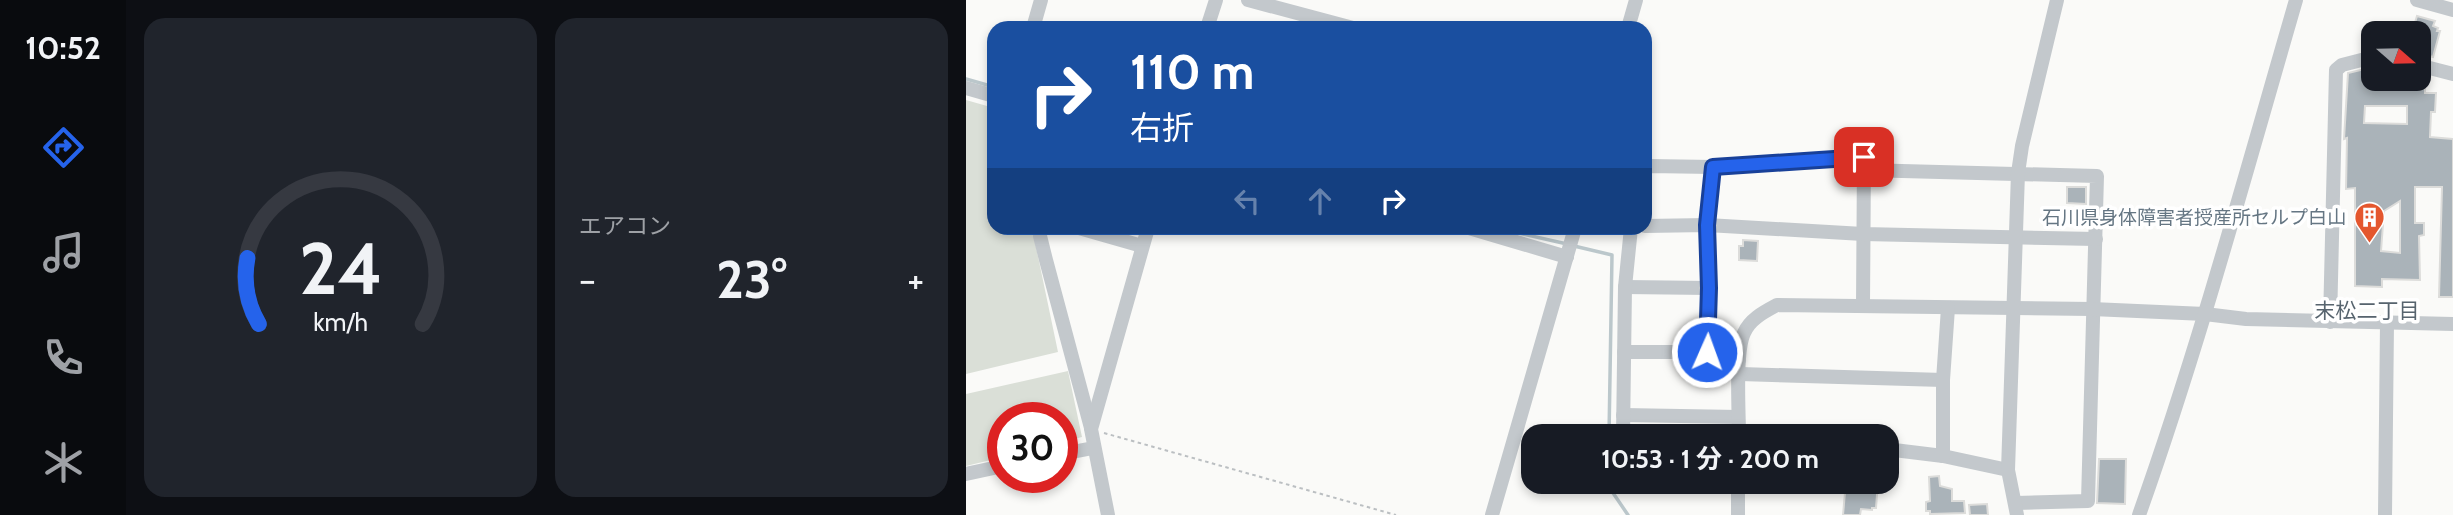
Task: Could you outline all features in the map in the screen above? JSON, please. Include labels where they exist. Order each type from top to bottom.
[{"type":"street","points":[[1035,21],[1041,0]]},
{"type":"street","points":[[1209,21],[1216,0]]},
{"type":"street","points":[[1248,0],[1327,21]]},
{"type":"street","points":[[1630,21],[1636,0]]},
{"type":"street","points":[[1864,170],[2018,173],[2096,176],[2088,501],[2016,509],[2008,470],[2018,173],[2056,0]]},
{"type":"street","points":[[2139,515],[2206,314],[2296,0]]},
{"type":"street","points":[[2417,0],[2453,10]]},
{"type":"street","points":[[2330,322],[2336,70],[2342,65],[2361,60]]},
{"type":"street","points":[[2431,68],[2453,74]]},
{"type":"street","points":[[966,88],[987,94]]},
{"type":"street","points":[[1652,166],[1713,167],[1864,157],[1863,305]]},
{"type":"street","points":[[1707,352],[1707,225],[1713,167]]},
{"type":"street","points":[[1652,226],[1707,225],[1863,234],[2095,239]]},
{"type":"street","points":[[1040,235],[1091,429],[1108,515]]},
{"type":"street","points":[[1104,235],[1142,246]]},
{"type":"street","points":[[1091,429],[1146,235]]},
{"type":"street","points":[[1502,235],[1569,249]]},
{"type":"street","points":[[1492,515],[1573,235]]},
{"type":"street","points":[[1623,424],[1625,287],[1630,235]]},
{"type":"street","points":[[1625,287],[1709,288]]},
{"type":"street","points":[[1739,424],[1739,368],[1744,333],[1758,315],[1777,305],[2092,309],[2206,314],[2246,319],[2453,324]]},
{"type":"street","points":[[1943,456],[1948,308]]},
{"type":"street","points":[[2385,515],[2387,323]]},
{"type":"street","points":[[1624,352],[1707,352],[1739,368],[1944,380]]},
{"type":"street","points":[[1623,415],[1703,424]]},
{"type":"street","points":[[1078,451],[1093,448]]},
{"type":"street","points":[[1899,451],[1943,456],[2008,470]]},
{"type":"street","points":[[966,474],[987,469]]},
{"type":"street","points":[[1738,494],[1738,515]]},
{"type":"path","points":[[1091,429],[1396,515]]},
{"type":"shaded area","points":[[966,100],[987,106],[987,235],[1033,235],[1058,352],[966,374]]},
{"type":"shaded area","points":[[1068,371],[1075,402],[987,402],[987,461],[966,466],[966,394]]},
{"type":"shaded area","points":[[1078,418],[1082,437],[1078,438]]},
{"type":"building","points":[[2417,16],[2435,21],[2433,26],[2440,31],[2433,57],[2431,21],[2416,21]]},
{"type":"building","points":[[2361,70],[2361,91],[2436,93],[2435,112],[2431,112],[2430,137],[2453,139],[2453,297],[2439,297],[2442,187],[2415,187],[2415,223],[2424,223],[2424,235],[2419,236],[2420,280],[2382,279],[2382,287],[2355,286],[2355,188],[2346,189],[2347,138],[2344,139],[2348,73]],"holes":[[[2365,106],[2407,106],[2407,124],[2364,123]],[[2400,201],[2400,253],[2381,251],[2384,211]]]},
{"type":"building","points":[[2067,187],[2086,187],[2086,204],[2067,203]]},
{"type":"building","points":[[1743,240],[1758,241],[1757,261],[1739,260],[1739,246],[1743,246]]},
{"type":"building","points":[[2099,459],[2126,459],[2125,504],[2097,503]]},
{"type":"building","points":[[1939,476],[1940,486],[1952,489],[1952,501],[1964,501],[1965,513],[1930,514],[1930,511],[1926,511],[1926,502],[1930,501],[1929,477]]},
{"type":"building","points":[[1845,494],[1877,494],[1876,508],[1861,509],[1860,515],[1843,515]]},
{"type":"building","points":[[1987,504],[1988,515],[1970,515],[1969,505]]},
{"type":"waterway","points":[[966,79],[987,85]]},
{"type":"waterway","points":[[1528,235],[1567,244]]},
{"type":"waterway","points":[[1574,246],[1612,255],[1609,424]]},
{"type":"waterway","points":[[1614,494],[1628,515]]},
{"type":"place","name":"石川県身体障害者授産所セルプ白山","points":[[2369,244]]},
{"type":"district","name":"末松二丁目","points":[[2367,311]]},
{"type":"route","points":[[1707,352],[1707,225],[1713,167],[1864,157]]}]
